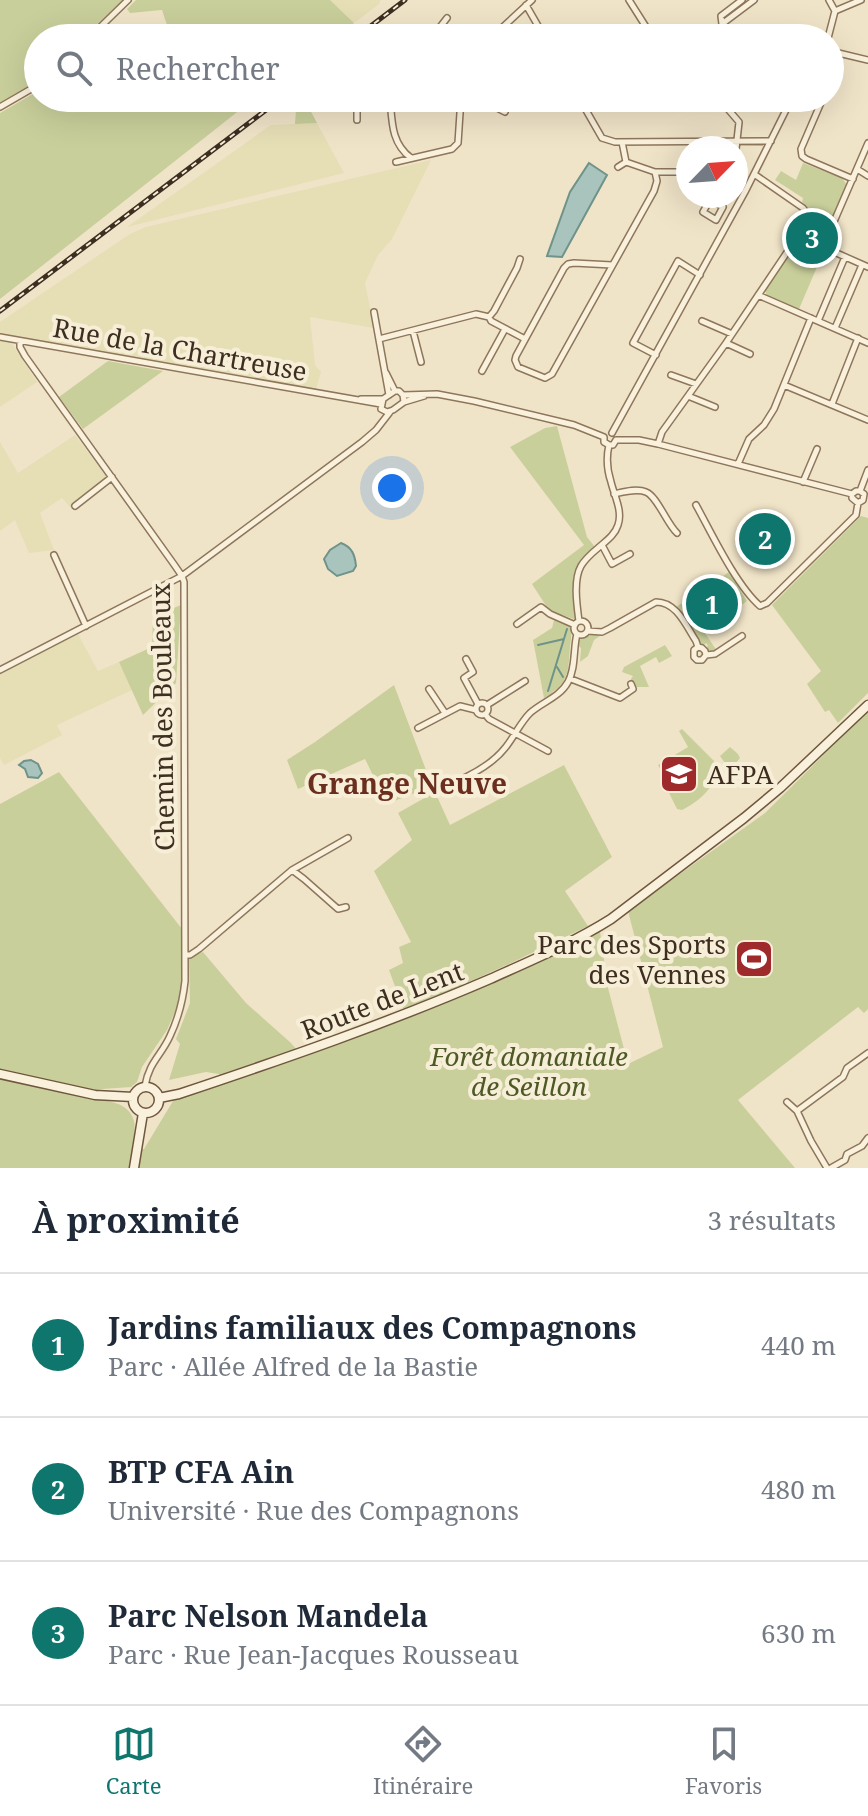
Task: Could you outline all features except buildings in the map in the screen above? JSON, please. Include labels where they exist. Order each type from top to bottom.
[{"type":"street","points":[[103,24],[128,0]]},
{"type":"street","points":[[506,24],[532,0]]},
{"type":"street","points":[[629,0],[644,24]]},
{"type":"street","points":[[742,0],[721,16],[722,24],[754,0]]},
{"type":"street","points":[[829,0],[835,11],[832,24]]},
{"type":"street","points":[[835,11],[861,0]]},
{"type":"street","points":[[526,5],[537,24]]},
{"type":"street","points":[[442,24],[447,18]]},
{"type":"street","points":[[844,53],[868,60]]},
{"type":"street","points":[[0,107],[24,93]]},
{"type":"street","points":[[357,112],[357,120]]},
{"type":"street","points":[[391,112],[396,142],[412,158]]},
{"type":"street","points":[[396,162],[452,149],[458,143],[460,112]]},
{"type":"street","points":[[587,112],[602,138],[622,142],[676,142]]},
{"type":"street","points":[[730,112],[739,122],[738,136]]},
{"type":"street","points":[[604,437],[612,433],[656,355],[785,112]]},
{"type":"street","points":[[817,112],[801,149],[802,156],[853,179]]},
{"type":"street","points":[[748,141],[771,141]]},
{"type":"street","points":[[622,142],[626,162]]},
{"type":"street","points":[[835,328],[865,266],[823,247],[868,143]]},
{"type":"street","points":[[618,167],[626,162]]},
{"type":"street","points":[[626,162],[655,172],[676,172]]},
{"type":"street","points":[[857,169],[868,176]]},
{"type":"street","points":[[612,265],[568,264],[516,356],[518,367],[549,376],[612,265],[654,191],[657,181],[655,172]]},
{"type":"street","points":[[658,444],[662,432],[804,227],[807,218],[803,208],[754,174]]},
{"type":"street","points":[[818,321],[845,257]]},
{"type":"street","points":[[489,317],[520,259]]},
{"type":"street","points":[[656,355],[631,341],[678,261],[700,275]]},
{"type":"street","points":[[758,295],[868,343]]},
{"type":"street","points":[[374,312],[384,369],[385,404]]},
{"type":"street","points":[[379,339],[476,314],[489,317],[525,339]]},
{"type":"street","points":[[738,464],[749,439],[764,425],[774,409],[811,318]]},
{"type":"street","points":[[702,321],[732,334]]},
{"type":"street","points":[[482,371],[505,329]]},
{"type":"street","points":[[413,331],[421,362]]},
{"type":"street","name":"Rue de la Chartreuse","points":[[0,337],[385,404]]},
{"type":"street","points":[[832,404],[858,338]]},
{"type":"street","name":"Chemin des Bouleaux","points":[[20,341],[25,356],[182,576],[185,598],[185,981],[170,1037],[151,1065],[145,1086]]},
{"type":"street","points":[[726,343],[750,354]]},
{"type":"street","points":[[384,369],[395,391],[399,391],[403,399]]},
{"type":"street","points":[[671,375],[696,384]]},
{"type":"street","points":[[784,385],[868,420]]},
{"type":"street","points":[[0,670],[182,576],[376,430],[385,404],[395,391]]},
{"type":"street","points":[[385,404],[437,394],[564,422],[604,437]]},
{"type":"street","points":[[688,396],[715,407]]},
{"type":"street","points":[[612,433],[616,440]]},
{"type":"street","points":[[604,437],[604,442],[609,445]]},
{"type":"street","points":[[616,440],[639,440],[852,494],[860,491]]},
{"type":"street","points":[[609,445],[616,440]]},
{"type":"street","points":[[443,787],[496,758],[529,714],[556,696],[571,679],[577,634],[579,570],[585,560],[610,538],[620,520],[607,462],[609,445]]},
{"type":"street","points":[[803,482],[817,449]]},
{"type":"street","points":[[860,491],[868,470]]},
{"type":"street","points":[[75,506],[112,477]]},
{"type":"street","points":[[614,494],[646,491],[677,533]]},
{"type":"street","points":[[696,505],[732,568],[760,606],[767,603],[856,515],[858,503],[866,498],[860,491]]},
{"type":"street","points":[[852,494],[853,500],[858,503]]},
{"type":"street","points":[[602,545],[612,564],[630,554]]},
{"type":"street","points":[[54,555],[86,626]]},
{"type":"street","points":[[577,634],[602,632],[661,601],[675,608],[698,647]]},
{"type":"street","points":[[517,624],[541,607],[550,614],[586,623],[588,631]]},
{"type":"street","points":[[698,647],[693,652],[695,662],[706,655],[715,654],[742,636]]},
{"type":"street","points":[[698,647],[704,649],[706,655]]},
{"type":"street","points":[[466,659],[473,672],[464,678],[479,714],[485,714]]},
{"type":"street","points":[[571,679],[620,698],[633,689],[631,684]]},
{"type":"street","points":[[418,728],[460,706],[487,705],[525,681]]},
{"type":"street","points":[[429,689],[445,713]]},
{"type":"street","points":[[485,714],[487,705]]},
{"type":"street","name":"Route de Lent","points":[[159,1098],[310,1050],[413,1011],[518,966],[611,919],[761,804],[868,705]]},
{"type":"street","points":[[485,714],[548,751]]},
{"type":"street","points":[[185,955],[199,949],[292,870],[348,838]]},
{"type":"street","points":[[292,870],[338,909],[346,907]]},
{"type":"street","points":[[797,1111],[843,1077],[847,1068],[868,1053]]},
{"type":"street","points":[[0,1074],[95,1095],[133,1097]]},
{"type":"street","points":[[145,1086],[156,1091],[159,1098],[155,1110],[143,1113],[135,1107],[133,1097],[137,1090],[145,1086]]},
{"type":"street","points":[[787,1102],[797,1111],[811,1141],[829,1168],[845,1160],[847,1154],[862,1146],[868,1138]]},
{"type":"street","points":[[134,1168],[143,1113]]},
{"type":"shaded area","points":[[330,0],[381,0],[354,23]]},
{"type":"shaded area","points":[[317,123],[344,173],[127,227],[271,125]]},
{"type":"shaded area","points":[[431,160],[392,239],[378,255],[365,283],[374,328],[310,317],[315,365],[321,372],[316,389],[0,334],[0,322],[130,234],[146,227]]},
{"type":"shaded area","points":[[0,340],[11,342],[37,382],[0,407]]},
{"type":"shaded area","points":[[75,435],[107,477],[70,507],[62,498],[40,513],[54,550],[29,553],[15,520],[0,531],[0,442],[18,473]]},
{"type":"shaded area","points":[[78,634],[98,671],[119,662],[132,690],[57,725],[62,735],[4,765],[0,758],[0,673]]},
{"type":"green space","points":[[0,0],[123,0],[97,24],[24,24],[24,88],[0,103]]},
{"type":"green space","points":[[136,0],[330,0],[354,23],[167,24],[162,10],[130,13],[127,9]]},
{"type":"green space","points":[[24,99],[24,112],[237,112],[0,299],[0,113]]},
{"type":"green space","points":[[296,112],[311,112],[317,123],[295,124]]},
{"type":"green space","points":[[803,163],[842,178],[847,185],[818,251],[823,253],[799,309],[767,296],[765,290],[809,225],[810,210],[802,202],[803,198],[775,180],[781,171],[796,180]]},
{"type":"green space","points":[[108,361],[163,371],[83,429],[59,397]]},
{"type":"green space","points":[[557,426],[587,537],[595,547],[578,570],[577,620],[552,615],[532,584],[584,545],[510,447],[545,428]]},
{"type":"green space","points":[[861,516],[868,518],[868,693],[838,723],[829,710],[825,712],[807,684],[821,671],[772,605]]},
{"type":"green space","points":[[729,572],[747,601],[705,633],[717,651],[713,652],[705,648],[708,646],[706,643],[703,646],[700,643],[676,607]]},
{"type":"green space","points":[[181,605],[176,683],[143,715],[119,662],[152,647],[153,616]]},
{"type":"green space","points":[[554,620],[571,626],[569,664],[563,682],[544,698],[533,640],[552,628]]},
{"type":"green space","points":[[593,634],[600,636],[594,640],[588,656],[580,662],[579,640]]},
{"type":"green space","points":[[665,645],[672,656],[659,663],[656,657],[640,666],[649,687],[636,687],[631,679],[633,676],[622,672],[624,667]]},
{"type":"green space","points":[[394,685],[432,786],[387,804],[365,759],[298,789],[287,760]]},
{"type":"green space","name":"Forêt domaniale de Seillon","points":[[868,711],[868,1009],[864,1013],[858,1007],[738,1100],[795,1168],[0,1168],[0,804],[59,772],[182,929],[181,998],[167,1030],[142,1067],[137,1082],[131,1087],[89,1090],[89,1098],[116,1103],[127,1109],[135,1124],[132,1149],[144,1149],[173,1101],[220,1083],[219,1074],[206,1072],[169,1080],[180,1044],[176,1039],[190,1003],[189,958],[203,952],[246,1003],[303,1057],[431,1009],[600,931],[608,988],[628,1064],[663,1047],[628,911],[765,813]]},
{"type":"green space","points":[[682,729],[714,761],[715,769],[707,791],[682,810],[677,809],[669,793],[685,784],[679,772],[669,776],[658,765],[688,747],[679,731]]},
{"type":"green space","points":[[730,747],[740,758],[730,770],[720,756]]},
{"type":"green space","points":[[564,765],[612,857],[565,891],[588,926],[404,1011],[389,970],[403,963],[399,947],[411,942],[374,871],[412,840],[398,813],[435,792],[450,825]]},
{"type":"water","points":[[589,163],[607,175],[562,257],[547,256],[570,192]]},
{"type":"water","points":[[341,543],[352,552],[356,566],[353,571],[337,576],[328,569],[324,559],[330,550]]},
{"type":"water","points":[[31,760],[38,764],[42,773],[38,778],[28,777],[19,765]]},
{"type":"waterway","points":[[548,691],[567,629]]},
{"type":"waterway","points":[[538,645],[564,639]]},
{"type":"waterway","points":[[557,667],[563,677]]},
{"type":"railway","points":[[373,24],[405,0]]},
{"type":"railway","points":[[0,311],[263,112]]},
{"type":"place","name":"Parc Nelson Mandela","points":[[812,238]]},
{"type":"place","name":"BTP CFA Ain","points":[[765,539]]},
{"type":"place","name":"Jardins familiaux des Compagnons","points":[[712,604]]},
{"type":"place","name":"AFPA","points":[[679,774]]},
{"type":"place","name":"Parc des Sports des Vennes","points":[[754,959]]},
{"type":"district","name":"Grange Neuve","points":[[407,783]]}]
